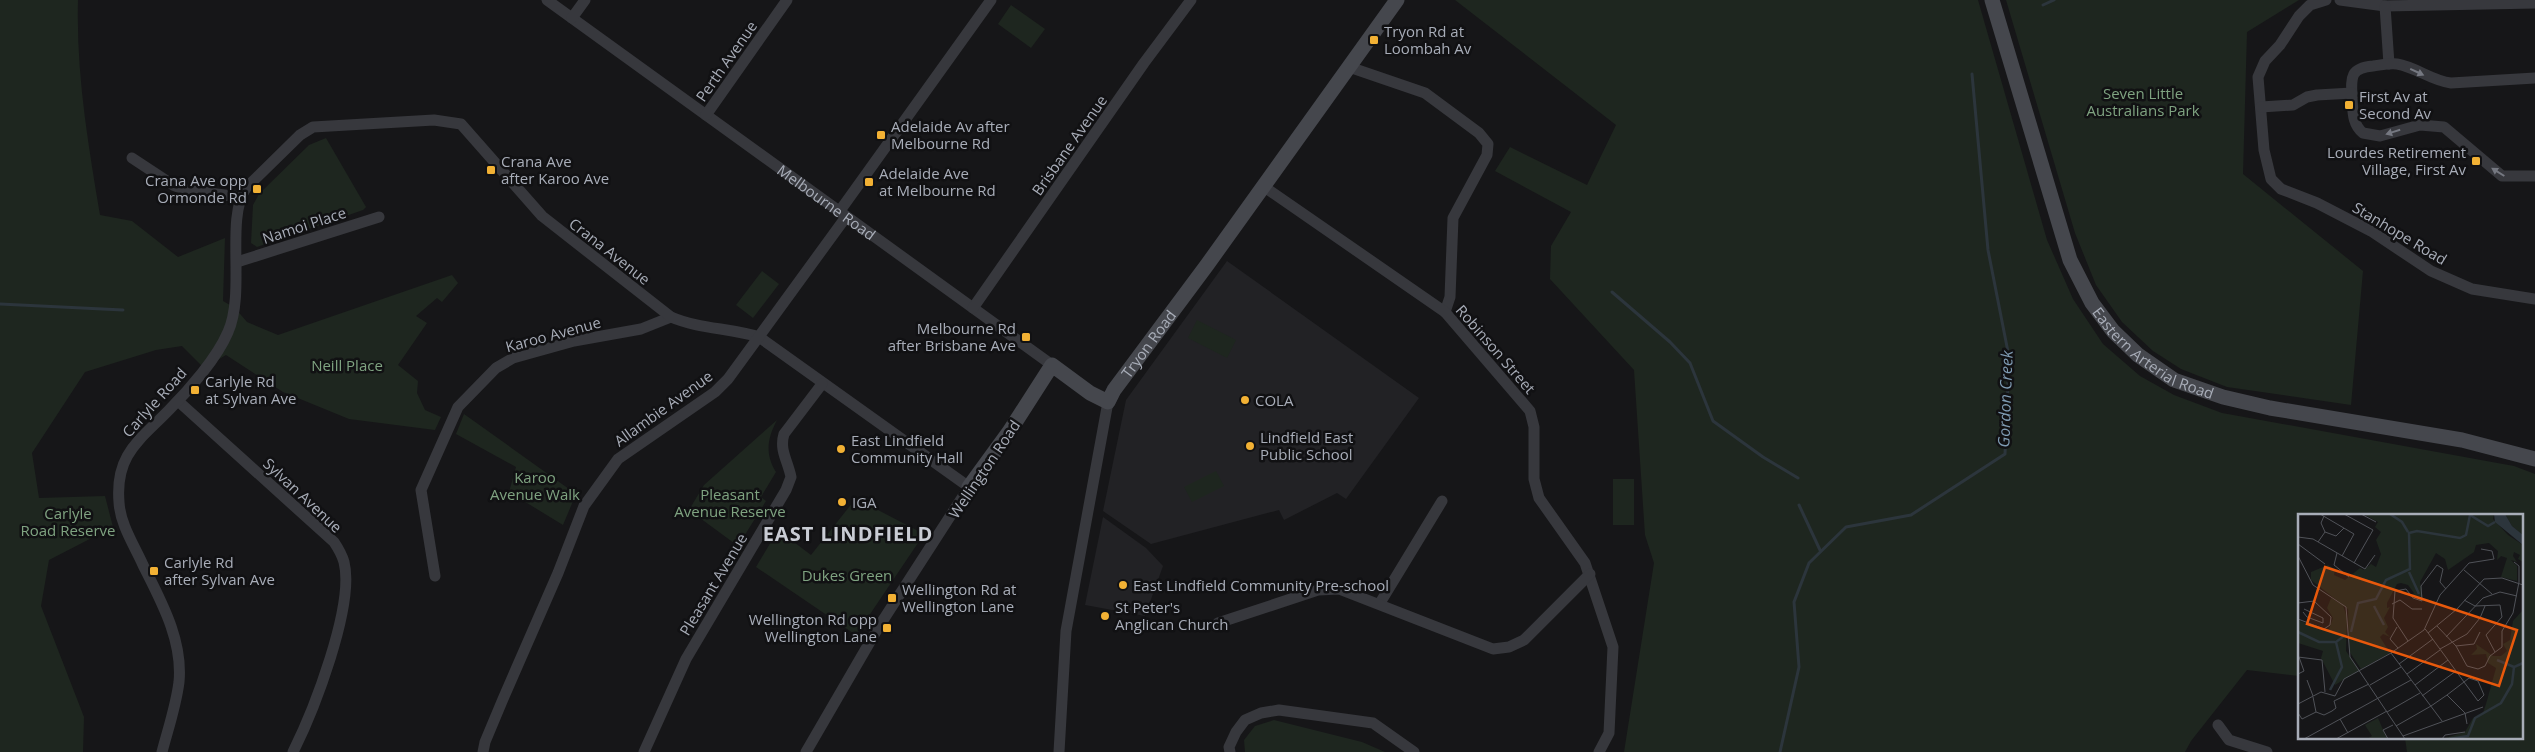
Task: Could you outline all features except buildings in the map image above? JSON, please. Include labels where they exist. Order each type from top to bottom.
[{"type":"main road","name":"Tryon Road","points":[[1108,402],[1114,390],[1397,0]]},
{"type":"main road","name":"Eastern Arterial Road","points":[[1992,0],[2070,260],[2092,303],[2113,331],[2138,355],[2174,380],[2223,397],[2270,408],[2462,440],[2535,459]]},
{"type":"main road","name":"Melbourne Road","points":[[1052,365],[1090,393],[1108,402]]},
{"type":"main road","name":"Wellington Road","points":[[969,488],[1009,432],[1052,365]]},
{"type":"street","name":"Melbourne Road","points":[[547,0],[1052,365]]},
{"type":"street","points":[[572,18],[585,0]]},
{"type":"street","name":"Perth Avenue","points":[[706,115],[787,0]]},
{"type":"street","name":"Allambie Avenue","points":[[483,752],[485,742],[558,573],[584,506],[618,459],[715,392],[728,379],[759,338],[842,214],[991,0]]},
{"type":"street","name":"Brisbane Avenue","points":[[973,308],[1144,63],[1191,0]]},
{"type":"street","points":[[2326,0],[2310,5],[2265,61],[2258,77],[2261,107],[2293,105],[2307,97],[2317,95],[2352,93]]},
{"type":"street","points":[[2340,0],[2385,6],[2535,3]]},
{"type":"street","points":[[2385,6],[2389,64]]},
{"type":"street","points":[[2535,78],[2452,84],[2434,79],[2405,66],[2389,64],[2362,67],[2355,71],[2352,78],[2354,120],[2359,130],[2368,136],[2380,136],[2420,125],[2444,127],[2502,176],[2535,176]]},
{"type":"street","points":[[1349,67],[1425,93],[1479,133],[1488,144],[1487,155],[1453,218],[1450,297],[1445,312]]},
{"type":"street","name":"Stanhope Road","points":[[2261,107],[2264,150],[2271,179],[2282,188],[2317,203],[2371,231],[2431,271],[2472,289],[2535,299]]},
{"type":"street","name":"Crana Avenue","points":[[243,192],[300,135],[313,127],[434,120],[460,124],[542,216],[671,317],[690,325],[743,332],[759,338],[969,488]]},
{"type":"street","points":[[132,158],[173,185],[186,190],[243,192]]},
{"type":"street","name":"Robinson Street","points":[[1263,186],[1445,312],[1530,411],[1534,427],[1534,479],[1539,498],[1585,563],[1613,647],[1609,733],[1599,752]]},
{"type":"street","name":"Carlyle Road","points":[[162,752],[179,682],[175,640],[164,607],[122,520],[118,492],[121,474],[133,444],[178,401],[204,368],[229,331],[234,302],[237,262],[237,210],[243,192]]},
{"type":"street","name":"Namoi Place","points":[[237,262],[379,217]]},
{"type":"street","name":"Karoo Avenue","points":[[435,576],[421,490],[458,407],[496,368],[513,358],[574,341],[641,329],[671,317]]},
{"type":"street","name":"Pleasant Avenue","points":[[644,752],[686,659],[786,490],[791,477],[782,448],[784,434],[822,384]]},
{"type":"street","name":"Sylvan Avenue","points":[[178,401],[334,542],[344,563],[345,583],[339,630],[305,728],[293,752]]},
{"type":"street","name":"Tryon Road","points":[[1060,752],[1066,631],[1108,402]]},
{"type":"street","name":"Wellington Road","points":[[806,752],[878,628],[969,488]]},
{"type":"street","points":[[1380,603],[1442,501]]},
{"type":"street","points":[[1218,623],[1318,590],[1339,589],[1380,603],[1494,649],[1509,647],[1524,640],[1590,574]]},
{"type":"street","points":[[1230,752],[1229,747],[1236,732],[1245,720],[1279,710],[1373,723],[1414,752]]},
{"type":"street","points":[[2218,725],[2229,740],[2267,752]]},
{"type":"shaded area","name":"Lindfield East Public School","points":[[1227,261],[1419,398],[1346,499],[1337,493],[1284,520],[1279,510],[1151,544],[1103,511],[1126,400]]},
{"type":"shaded area","name":"East Lindfield Community Pre-school","points":[[1103,517],[1146,548],[1163,566],[1145,616],[1085,605]]},
{"type":"green space","points":[[0,0],[78,0],[81,81],[87,135],[100,215],[132,221],[178,257],[225,238],[223,301],[235,308],[247,322],[278,335],[452,275],[458,283],[442,302],[437,298],[416,316],[427,323],[398,365],[418,381],[417,393],[425,410],[441,417],[435,430],[349,419],[283,392],[226,355],[204,368],[182,346],[156,350],[85,372],[32,453],[39,498],[105,496],[113,527],[49,560],[41,606],[84,717],[83,752],[0,752]]},
{"type":"green space","points":[[1455,0],[1978,0],[2047,240],[2073,299],[2103,344],[2140,376],[2174,395],[2222,413],[2514,466],[2535,474],[2535,752],[2407,752],[2405,740],[2522,740],[2522,514],[2298,514],[2298,676],[2247,670],[2191,741],[2185,752],[1624,752],[1654,563],[1645,535],[1634,370],[1550,279],[1551,246],[1571,212],[1495,171],[1510,147],[1587,185],[1616,125]]},
{"type":"green space","name":"Seven Little Australians Park","points":[[2006,0],[2299,0],[2247,32],[2243,174],[2363,271],[2351,405],[2227,387],[2181,369],[2153,351],[2122,322],[2096,285],[2075,233]]},
{"type":"green space","points":[[1011,5],[1045,29],[1031,48],[998,24]]},
{"type":"green space","points":[[326,138],[366,207],[363,210],[257,247],[251,243],[253,205],[259,194],[309,145]]},
{"type":"green space","points":[[762,271],[779,284],[753,318],[736,305]]},
{"type":"green space","points":[[1197,320],[1236,340],[1227,358],[1188,338]]},
{"type":"green space","name":"Karoo Avenue Walk","points":[[464,414],[576,494],[563,525],[509,492],[516,467],[456,434]]},
{"type":"green space","name":"Pleasant Avenue Reserve","points":[[777,420],[769,440],[770,459],[776,472],[761,497],[766,501],[738,546],[689,510],[704,485]]},
{"type":"green space","points":[[1216,471],[1224,486],[1192,502],[1184,487]]},
{"type":"green space","points":[[1613,479],[1634,479],[1634,525],[1613,525]]},
{"type":"green space","name":"Dukes Green","points":[[862,497],[878,510],[924,534],[856,635],[756,567],[778,530],[811,555],[853,502]]},
{"type":"green space","points":[[1274,720],[1362,742],[1385,752],[1245,752],[1244,740],[1255,726]]},
{"type":"waterway","name":"Gordon Creek","points":[[2043,5],[2054,0]]},
{"type":"waterway","name":"Gordon Creek","points":[[1780,752],[1799,667],[1794,602],[1809,563],[1846,527],[1911,515],[2005,454],[2009,357],[1988,250],[1972,74]]},
{"type":"waterway","points":[[1612,292],[1670,342],[1690,363],[1713,421],[1763,457],[1798,478]]},
{"type":"waterway","points":[[0,304],[123,310]]},
{"type":"waterway","points":[[1799,505],[1820,550]]},
{"type":"place","name":"Tryon Rd at Loombah Av","points":[[1374,40]]},
{"type":"place","name":"First Av at Second Av","points":[[2349,105]]},
{"type":"place","name":"Adelaide Av after Melbourne Rd","points":[[881,135]]},
{"type":"place","name":"Lourdes Retirement Village, First Av","points":[[2476,161]]},
{"type":"place","name":"Crana Ave after Karoo Ave","points":[[491,170]]},
{"type":"place","name":"Adelaide Ave at Melbourne Rd","points":[[869,182]]},
{"type":"place","name":"Crana Ave opp Ormonde Rd","points":[[257,189]]},
{"type":"place","name":"Melbourne Rd after Brisbane Ave","points":[[1026,337]]},
{"type":"place","name":"Carlyle Rd at Sylvan Ave","points":[[195,390]]},
{"type":"place","name":"COLA","points":[[1245,400]]},
{"type":"place","name":"Lindfield East Public School","points":[[1250,446]]},
{"type":"place","name":"East Lindfield Community Hall","points":[[841,449]]},
{"type":"place","name":"IGA","points":[[842,502]]},
{"type":"place","name":"Carlyle Rd after Sylvan Ave","points":[[154,571]]},
{"type":"place","name":"East Lindfield Community Pre-school","points":[[1123,585]]},
{"type":"place","name":"Wellington Rd at Wellington Lane","points":[[892,598]]},
{"type":"place","name":"St Peter's Anglican Church","points":[[1105,616]]},
{"type":"place","name":"Wellington Rd opp Wellington Lane","points":[[887,628]]},
{"type":"district","name":"EAST LINDFIELD","points":[[848,533]]},
{"type":"park label","name":"Neill Place","points":[[347,365]]},
{"type":"park label","name":"Carlyle Road Reserve","points":[[68,522]]}]
